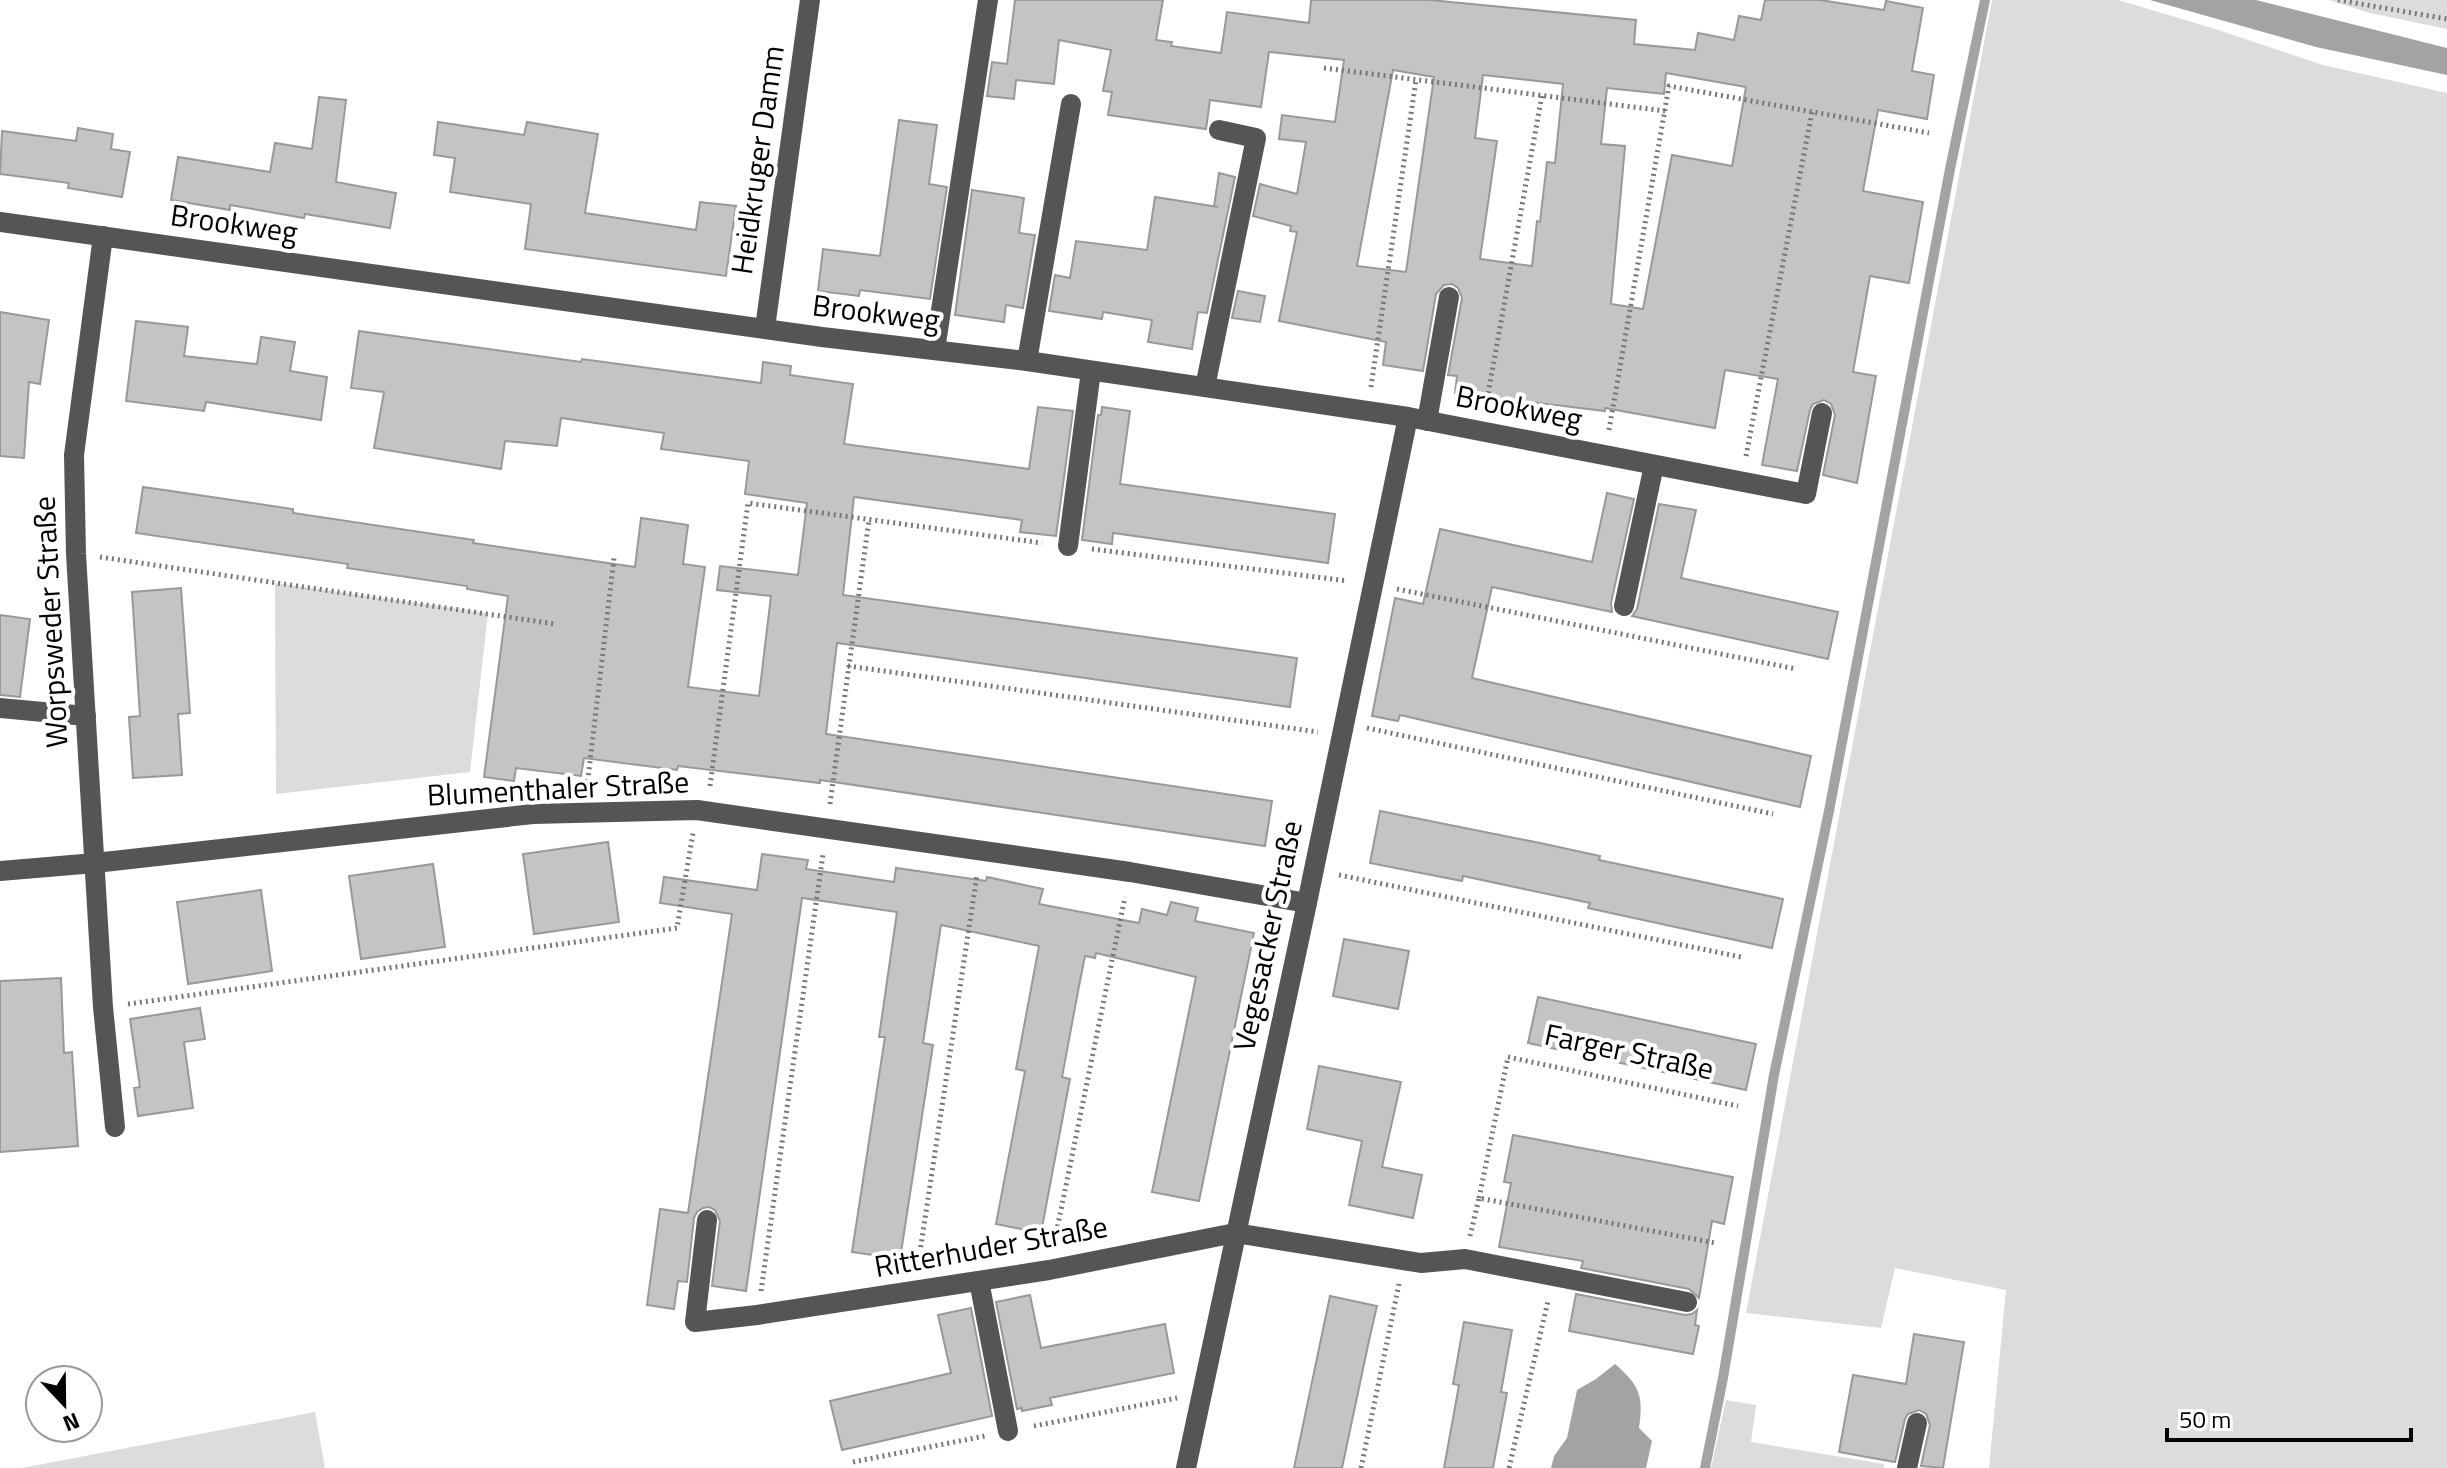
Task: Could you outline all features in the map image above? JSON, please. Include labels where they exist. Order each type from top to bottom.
[{"type":"street","name":"Heidkruger Damm","points":[[765,328],[810,0]]},
{"type":"street","points":[[935,350],[988,0]]},
{"type":"street","points":[[1027,361],[1071,104]]},
{"type":"street","points":[[1205,387],[1256,138],[1219,130]]},
{"type":"street","name":"Brookweg","points":[[0,222],[765,328],[1027,361],[1367,411],[1806,494],[1822,413]]},
{"type":"street","name":"Worpsweder Straße","points":[[103,236],[74,455],[76,554],[103,1007],[115,1127]]},
{"type":"street","name":"Vegesacker Straße","points":[[1186,1468],[1372,584],[1449,297]]},
{"type":"street","points":[[1068,546],[1091,371]]},
{"type":"street","points":[[1624,606],[1654,465]]},
{"type":"street","points":[[0,708],[86,716]]},
{"type":"street","name":"Blumenthaler Straße","points":[[0,871],[533,814],[702,811],[1130,872],[1307,903]]},
{"type":"street","name":"Ritterhuder Straße","points":[[707,1220],[695,1322],[1049,1270],[1235,1233]]},
{"type":"street","points":[[1235,1233],[1421,1263],[1465,1259],[1687,1302]]},
{"type":"street","points":[[979,1281],[1008,1431]]},
{"type":"street","points":[[1907,1468],[1917,1423]]},
{"type":"path","points":[[2338,0],[2447,19]]},
{"type":"path","points":[[1324,68],[1665,111]]},
{"type":"path","points":[[1367,411],[1416,80]]},
{"type":"path","points":[[1605,455],[1669,86],[1929,133]]},
{"type":"path","points":[[1482,431],[1542,95]]},
{"type":"path","points":[[1741,481],[1812,112]]},
{"type":"path","points":[[103,1007],[677,928],[702,811],[748,503],[1372,584],[1796,669]]},
{"type":"path","points":[[757,1315],[869,520]]},
{"type":"path","points":[[76,554],[555,624]]},
{"type":"path","points":[[584,812],[614,558]]},
{"type":"path","points":[[848,666],[1343,729],[1773,814]]},
{"type":"path","points":[[914,1292],[981,850]]},
{"type":"path","points":[[1314,870],[1741,957]]},
{"type":"path","points":[[1049,1270],[1130,872]]},
{"type":"path","name":"Farger Straße","points":[[1465,1259],[1508,1057],[1738,1106]]},
{"type":"path","points":[[1479,1198],[1715,1243]]},
{"type":"path","points":[[1361,1468],[1404,1260]]},
{"type":"path","points":[[1509,1468],[1553,1276]]},
{"type":"shaded area","points":[[1992,0],[2118,0],[2323,65],[2447,93],[2447,1468],[1989,1468],[2006,1290],[1895,1268],[1881,1328],[1746,1313]]},
{"type":"shaded area","points":[[2150,0],[2256,0],[2447,48],[2447,75],[2316,47]]},
{"type":"shaded area","points":[[2329,0],[2447,0],[2447,29],[2370,13]]},
{"type":"shaded area","points":[[275,583],[488,613],[470,772],[276,794]]},
{"type":"shaded area","points":[[1615,1364],[1630,1378],[1638,1392],[1641,1407],[1639,1428],[1652,1441],[1646,1468],[1551,1468],[1554,1456],[1567,1438],[1577,1390]]},
{"type":"shaded area","points":[[1726,1400],[1756,1405],[1751,1442],[1884,1464],[1884,1468],[1711,1468]]},
{"type":"shaded area","points":[[315,1412],[325,1468],[22,1468]]},
{"type":"building","points":[[1015,0],[1163,0],[1156,40],[1172,42],[1171,46],[1221,53],[1227,12],[1309,23],[1311,0],[1430,0],[1636,20],[1634,44],[1695,50],[1698,33],[1734,40],[1739,16],[1761,20],[1765,0],[1820,0],[1884,10],[1886,1],[1923,8],[1912,71],[1934,75],[1927,119],[1878,110],[1863,191],[1923,202],[1909,283],[1870,276],[1853,372],[1876,376],[1857,483],[1823,475],[1835,415],[1831,404],[1824,400],[1813,404],[1810,410],[1797,471],[1762,465],[1778,379],[1725,370],[1715,428],[1605,408],[1605,411],[1455,393],[1457,376],[1448,375],[1462,298],[1458,288],[1452,284],[1444,285],[1436,294],[1423,371],[1383,365],[1386,342],[1279,321],[1297,232],[1290,231],[1291,226],[1253,216],[1260,184],[1297,194],[1306,142],[1279,139],[1282,115],[1335,122],[1344,60],[1269,52],[1261,107],[1210,100],[1206,129],[1108,115],[1112,92],[1103,91],[1111,50],[1059,40],[1054,84],[1016,80],[1014,99],[987,96],[992,62],[1007,64]],"holes":[[[1393,70],[1434,77],[1406,272],[1357,266]],[[1666,73],[1746,87],[1732,166],[1672,155],[1643,309],[1611,304],[1625,146],[1601,144],[1607,88],[1664,94]],[[1483,75],[1563,84],[1555,163],[1547,162],[1532,266],[1480,259],[1497,141],[1475,138]]]},
{"type":"building","points":[[319,97],[346,100],[336,182],[396,193],[390,228],[305,214],[304,218],[230,205],[230,210],[171,200],[178,157],[270,172],[275,143],[312,149]]},
{"type":"building","points":[[899,120],[937,125],[929,184],[947,187],[930,299],[860,290],[859,296],[818,291],[823,249],[880,256]]},
{"type":"building","points":[[438,122],[524,135],[527,122],[598,134],[585,213],[696,230],[700,202],[736,206],[726,276],[525,249],[531,204],[450,192],[455,158],[434,155]]},
{"type":"building","points":[[78,128],[113,134],[111,149],[130,152],[122,197],[68,188],[69,183],[0,174],[2,131],[76,141]]},
{"type":"building","points":[[1219,173],[1235,177],[1207,313],[1198,312],[1192,349],[1148,342],[1152,320],[1103,312],[1102,319],[1049,311],[1055,275],[1070,278],[1076,241],[1147,250],[1155,197],[1218,207],[1214,206]]},
{"type":"building","points":[[972,190],[1024,198],[1019,233],[1035,235],[1023,308],[1006,305],[1004,322],[955,315]]},
{"type":"building","points":[[1238,291],[1265,296],[1260,322],[1232,318]]},
{"type":"building","points":[[0,312],[49,320],[40,384],[29,382],[24,458],[0,456]]},
{"type":"building","points":[[136,321],[188,327],[184,356],[257,364],[261,337],[295,342],[290,371],[327,377],[321,420],[206,402],[204,411],[126,401]]},
{"type":"building","points":[[359,331],[761,383],[763,362],[791,366],[790,375],[853,384],[844,444],[1029,469],[1038,407],[1073,411],[1056,536],[1020,532],[1022,520],[854,497],[843,595],[1297,658],[1290,707],[837,643],[826,734],[1272,801],[1265,846],[820,780],[820,783],[678,766],[677,770],[584,758],[581,776],[516,768],[514,781],[484,777],[508,596],[467,589],[467,586],[347,568],[348,564],[136,533],[143,487],[635,567],[641,518],[688,525],[683,564],[705,567],[688,687],[759,696],[771,596],[717,590],[720,566],[798,575],[807,503],[745,494],[749,461],[661,449],[664,433],[561,418],[557,446],[505,441],[501,469],[374,448],[384,392],[351,388]]},
{"type":"building","points":[[1102,407],[1130,411],[1120,484],[1335,514],[1328,563],[1113,533],[1112,544],[1082,540],[1098,415],[1101,415]]},
{"type":"building","points":[[1607,493],[1634,499],[1611,603],[1612,612],[1492,587],[1472,678],[1811,756],[1800,807],[1400,715],[1398,721],[1372,716],[1395,598],[1423,604],[1440,529],[1592,562]]},
{"type":"building","points":[[1659,504],[1696,510],[1681,578],[1838,612],[1828,659],[1632,616],[1637,609]]},
{"type":"building","points":[[181,588],[190,713],[178,714],[182,775],[133,778],[129,717],[140,716],[132,592]]},
{"type":"building","points":[[0,615],[30,619],[20,697],[0,695]]},
{"type":"building","points":[[1380,811],[1600,856],[1599,860],[1783,899],[1772,948],[1588,908],[1590,903],[1463,876],[1462,881],[1370,863]]},
{"type":"building","points":[[608,842],[619,922],[534,934],[523,854]]},
{"type":"building","points":[[762,854],[808,860],[806,869],[894,882],[896,868],[986,881],[987,877],[1043,889],[1039,904],[1139,923],[1142,909],[1167,915],[1171,902],[1198,908],[1195,921],[1254,933],[1199,1201],[1152,1192],[1196,977],[1096,953],[1095,958],[1085,956],[1079,986],[1062,1077],[1070,1079],[1041,1233],[996,1224],[1025,1071],[1016,1069],[1039,946],[941,925],[923,1043],[933,1045],[900,1259],[852,1252],[885,1037],[879,1037],[897,912],[802,898],[746,1291],[712,1286],[720,1221],[715,1210],[709,1207],[697,1212],[694,1218],[687,1282],[678,1281],[674,1309],[647,1305],[660,1209],[688,1213],[732,914],[660,903],[664,877],[757,890]]},
{"type":"building","points":[[433,864],[445,947],[361,959],[349,876]]},
{"type":"building","points":[[261,890],[272,971],[188,984],[177,902]]},
{"type":"building","points":[[1344,939],[1409,951],[1398,1009],[1333,996]]},
{"type":"building","points":[[61,978],[64,1053],[72,1052],[78,1146],[0,1152],[0,981]]},
{"type":"building","points":[[1538,997],[1756,1044],[1746,1090],[1528,1043]]},
{"type":"building","points":[[200,1008],[205,1039],[184,1042],[193,1108],[138,1116],[134,1088],[140,1087],[130,1019]]},
{"type":"building","points":[[1319,1066],[1401,1082],[1382,1167],[1422,1175],[1413,1218],[1349,1205],[1362,1141],[1307,1129]]},
{"type":"building","points":[[1513,1135],[1733,1177],[1724,1224],[1712,1221],[1699,1298],[1689,1289],[1581,1268],[1583,1261],[1499,1247],[1511,1183],[1504,1182]]},
{"type":"building","points":[[1576,1294],[1685,1315],[1697,1310],[1695,1325],[1699,1326],[1693,1354],[1569,1331]]},
{"type":"building","points":[[1030,1295],[1041,1348],[1165,1324],[1174,1373],[1050,1398],[1052,1405],[1022,1411],[1022,1408],[1017,1409],[996,1302]]},
{"type":"building","points":[[1330,1296],[1377,1306],[1342,1468],[1294,1468]]},
{"type":"building","points":[[971,1308],[992,1416],[842,1450],[830,1401],[951,1373],[938,1315]]},
{"type":"building","points":[[1464,1322],[1512,1330],[1501,1392],[1507,1393],[1493,1468],[1444,1468],[1459,1385],[1453,1384]]},
{"type":"building","points":[[1914,1334],[1964,1342],[1943,1468],[1921,1466],[1930,1425],[1926,1414],[1919,1410],[1908,1414],[1905,1419],[1895,1462],[1839,1452],[1853,1375],[1906,1384]]},
{"type":"waterway","points":[[1705,1468],[1774,1075],[1829,811],[1950,169],[1985,0]]}]
